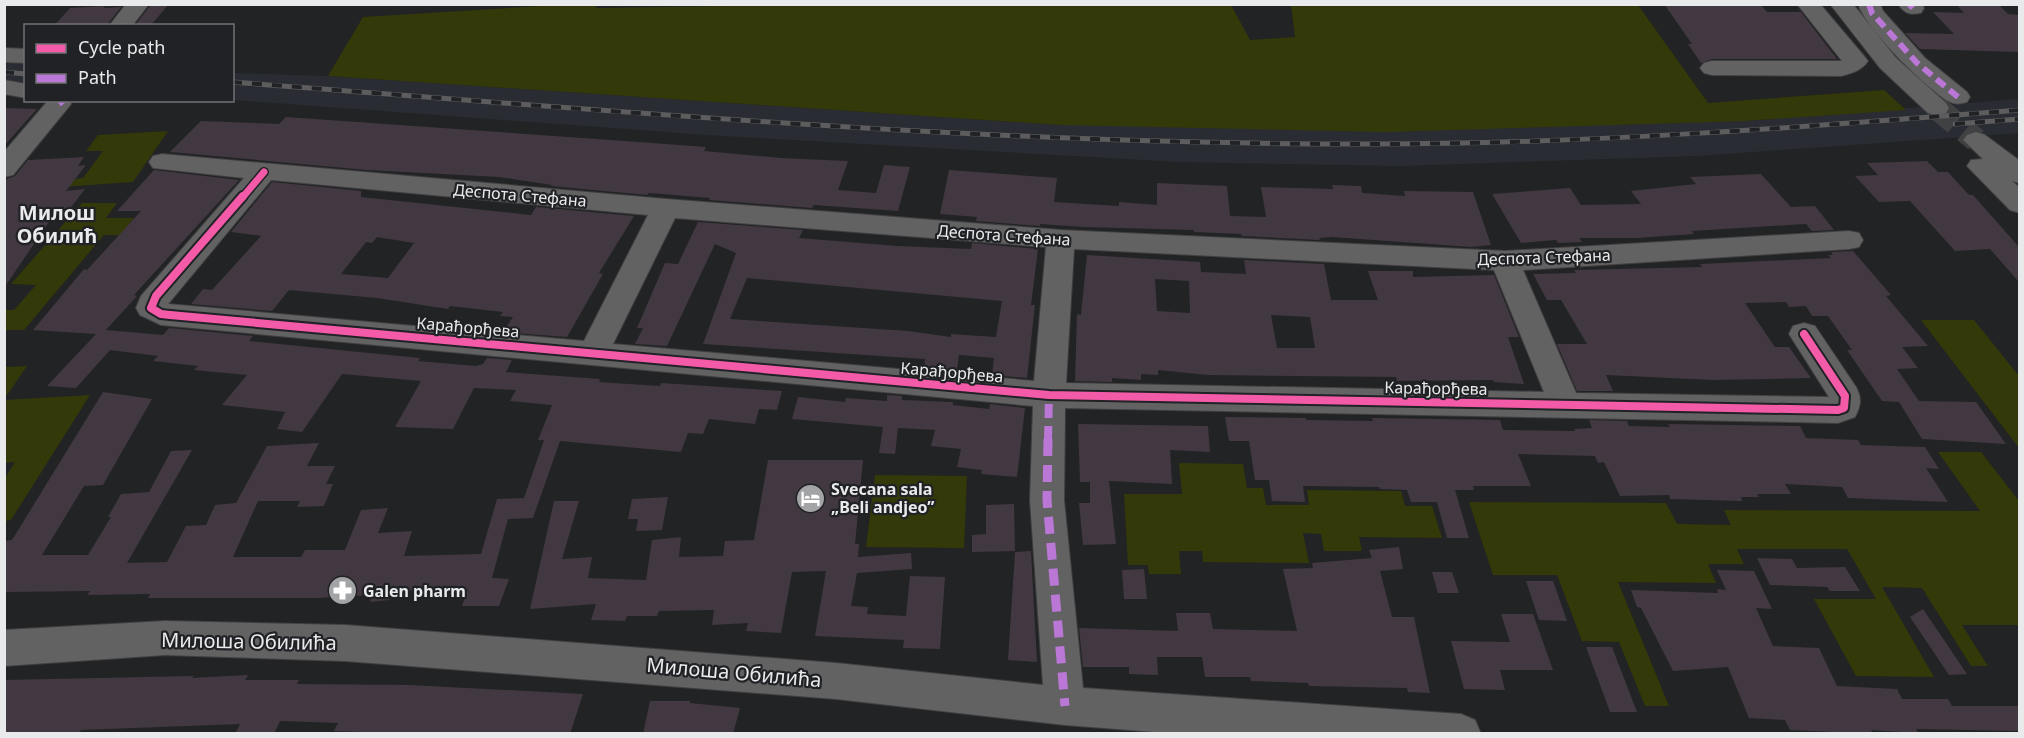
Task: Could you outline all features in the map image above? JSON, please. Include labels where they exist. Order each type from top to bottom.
[{"type":"street","points":[[122,24],[138,4]]},
{"type":"street","points":[[1712,68],[1841,69],[1856,62],[1808,4]]},
{"type":"street","points":[[1841,4],[1888,63],[1937,108]]},
{"type":"street","points":[[1869,4],[1872,13],[1917,63],[1958,97]]},
{"type":"street","points":[[4,55],[24,56]]},
{"type":"street","points":[[4,87],[24,91]]},
{"type":"street","points":[[8,161],[59,102]]},
{"type":"street","points":[[1976,140],[2019,175]]},
{"type":"street","name":"Деспота Стефана","points":[[162,162],[666,208],[1061,239],[1505,261],[1849,240]]},
{"type":"street","points":[[1980,166],[2019,204]]},
{"type":"street","name":"Карађорђева","points":[[264,172],[156,296],[151,308],[161,314],[170,315],[1049,395],[1838,410],[1844,408],[1845,396],[1804,334]]},
{"type":"street","points":[[594,354],[634,268],[666,208]]},
{"type":"street","points":[[1061,239],[1049,395],[1047,501],[1065,706]]},
{"type":"street","points":[[1505,261],[1565,405]]},
{"type":"street","name":"Милоша Обилића","points":[[4,648],[165,638],[345,643],[896,686],[1065,706],[1461,734]]},
{"type":"shaded area","points":[[4,51],[24,52],[24,85],[5,83]]},
{"type":"shaded area","points":[[234,73],[328,76],[1061,125],[1745,121],[2019,99],[2020,133],[1697,156],[1400,166],[1179,162],[707,135],[234,100]]},
{"type":"green space","points":[[853,4],[1231,5],[1250,40],[1295,37],[1291,5],[1638,5],[1708,103],[1884,90],[1906,110],[1745,121],[1386,132],[1061,125],[328,76],[363,17],[559,5],[595,5],[596,8]]},
{"type":"green space","points":[[168,131],[133,182],[60,187],[65,180],[83,178],[103,151],[86,151],[98,135]]},
{"type":"green space","points":[[82,203],[117,203],[106,218],[134,218],[120,235],[104,235],[24,330],[5,330],[4,310],[14,310],[36,285],[11,284]]},
{"type":"green space","points":[[1921,320],[1974,320],[2019,376],[2019,448]]},
{"type":"green space","points":[[27,366],[5,398],[5,367]]},
{"type":"green space","points":[[90,395],[11,520],[5,521],[5,478],[15,462],[5,463],[5,400]]},
{"type":"green space","points":[[1938,452],[1981,452],[2019,501],[2019,625],[1962,625],[1988,666],[1971,666],[1922,588],[1882,587],[1934,677],[1856,676],[1814,599],[1876,599],[1847,549],[1737,549],[1744,564],[1708,564],[1716,583],[1618,582],[1669,706],[1645,706],[1619,642],[1582,641],[1557,575],[1493,575],[1469,502],[1666,503],[1677,524],[1731,525],[1724,510],[1980,511]]},
{"type":"green space","points":[[1179,463],[1243,464],[1247,488],[1263,488],[1266,505],[1309,505],[1307,490],[1401,491],[1405,506],[1432,506],[1442,538],[1359,537],[1362,551],[1324,551],[1321,534],[1303,533],[1309,563],[1203,562],[1202,551],[1179,551],[1181,574],[1149,574],[1148,565],[1128,565],[1124,494],[1182,494]]},
{"type":"green space","points":[[875,475],[967,476],[964,548],[866,547]]},
{"type":"building","points":[[1664,4],[1760,4],[1767,12],[1801,12],[1837,59],[1712,59],[1701,63],[1688,44],[1692,44]]},
{"type":"building","points":[[1956,4],[1998,4],[2008,14],[2019,15],[2019,52],[1920,49],[1905,33],[1954,34],[1933,12],[1964,13]]},
{"type":"building","points":[[168,5],[152,24],[136,24],[150,6]]},
{"type":"building","points":[[121,7],[108,24],[56,24],[70,8]]},
{"type":"building","points":[[4,108],[37,109],[4,146]]},
{"type":"building","points":[[286,117],[706,147],[704,151],[848,161],[838,190],[876,193],[884,165],[910,167],[898,211],[814,205],[812,208],[649,193],[647,195],[551,186],[499,177],[367,170],[170,152],[201,121],[279,124]]},
{"type":"building","points":[[84,157],[78,166],[86,165],[66,191],[85,189],[65,215],[53,216],[4,288],[4,180],[15,176],[28,160]]},
{"type":"building","points":[[1927,161],[1938,172],[1948,172],[1969,195],[1973,195],[2019,247],[2019,282],[1990,249],[1955,251],[1910,201],[1879,202],[1855,176],[1878,175],[1867,163]]},
{"type":"building","points":[[154,170],[239,180],[134,295],[137,296],[106,330],[163,335],[169,328],[253,336],[249,341],[420,358],[418,361],[476,366],[483,364],[487,358],[512,360],[506,372],[600,379],[599,382],[660,386],[661,383],[782,391],[777,410],[759,409],[755,424],[709,419],[703,434],[688,433],[681,452],[560,441],[533,518],[508,519],[492,578],[509,579],[499,606],[462,606],[468,589],[393,591],[389,600],[370,602],[372,595],[318,598],[148,598],[150,594],[87,595],[90,591],[4,592],[4,541],[12,540],[103,392],[152,399],[103,485],[84,486],[42,555],[88,555],[111,517],[108,517],[121,494],[149,492],[171,451],[192,450],[127,563],[167,562],[186,526],[206,525],[215,505],[236,503],[267,446],[319,443],[307,466],[335,466],[326,484],[333,484],[324,506],[297,507],[300,501],[258,501],[233,557],[301,557],[305,550],[345,550],[361,510],[388,508],[378,533],[412,531],[404,556],[481,554],[497,499],[524,498],[544,440],[538,440],[552,405],[510,401],[516,390],[474,388],[453,429],[395,427],[421,381],[342,374],[302,432],[277,429],[285,412],[222,405],[247,375],[194,370],[198,366],[153,361],[158,356],[110,350],[76,388],[47,386],[96,334],[33,330],[84,269],[87,270],[141,211],[117,211]]},
{"type":"building","points":[[949,170],[1057,178],[1054,202],[1119,206],[1119,202],[1157,205],[1157,183],[1227,186],[1230,216],[1266,217],[1261,187],[1333,189],[1332,185],[1361,186],[1362,193],[1405,196],[1404,191],[1473,192],[1491,245],[1471,247],[1332,237],[1319,238],[1320,240],[1242,236],[1241,234],[1194,232],[1194,230],[1040,224],[1040,226],[976,221],[977,217],[940,214]]},
{"type":"building","points":[[1761,174],[1791,207],[1815,206],[1834,230],[1812,231],[1806,224],[1692,231],[1694,234],[1637,238],[1579,238],[1582,242],[1558,243],[1556,240],[1521,243],[1492,194],[1570,188],[1581,205],[1641,204],[1631,191],[1696,184],[1690,177]]},
{"type":"building","points":[[272,182],[361,191],[361,197],[531,215],[536,207],[634,216],[599,273],[603,274],[567,337],[503,332],[513,317],[500,316],[503,312],[450,306],[448,309],[377,298],[289,290],[272,311],[191,304],[203,289],[212,290],[261,236],[231,232]],"holes":[[[377,237],[414,243],[388,278],[341,274],[366,242],[372,243]]]},
{"type":"building","points":[[698,222],[803,230],[799,238],[897,246],[971,249],[972,243],[1038,249],[1031,305],[1035,305],[1027,378],[992,375],[994,358],[959,355],[957,370],[924,369],[925,359],[703,344],[736,253],[715,244],[667,346],[635,344],[643,328],[637,328],[665,263],[678,264]],"holes":[[[747,278],[1002,301],[996,337],[951,334],[951,337],[908,331],[730,319]]]},
{"type":"building","points":[[1853,251],[1891,295],[1886,296],[1928,346],[1902,347],[1918,368],[1897,369],[1919,401],[1976,402],[2006,444],[1922,439],[1899,402],[1882,401],[1847,350],[1852,350],[1828,316],[1812,316],[1806,306],[1789,307],[1786,302],[1745,303],[1775,347],[1789,347],[1811,378],[1713,380],[1606,375],[1613,391],[1577,391],[1557,344],[1587,344],[1561,300],[1547,300],[1533,274],[1576,273],[1574,270],[1702,267],[1700,264],[1831,258],[1828,255],[1833,255],[1831,252]]},
{"type":"building","points":[[1087,255],[1200,262],[1201,272],[1246,274],[1244,260],[1324,264],[1331,300],[1378,300],[1368,271],[1413,271],[1413,277],[1494,275],[1519,337],[1508,337],[1524,384],[1494,382],[1493,380],[1397,381],[1396,377],[1208,375],[1158,370],[1158,375],[1141,374],[1141,380],[1112,378],[1112,382],[1075,381],[1077,314],[1081,315]],"holes":[[[1155,279],[1189,281],[1190,313],[1157,311]],[[1271,315],[1310,317],[1315,348],[1277,348]]]},
{"type":"building","points":[[887,395],[902,396],[902,400],[953,402],[953,405],[989,409],[990,404],[1025,408],[1017,477],[981,474],[982,470],[957,467],[961,449],[931,446],[935,430],[898,428],[895,454],[879,453],[883,427],[792,419],[798,397],[845,402],[846,398],[887,401]]},
{"type":"building","points":[[1225,417],[1373,421],[1372,418],[1500,420],[1503,430],[1575,431],[1574,429],[1592,428],[1589,420],[1627,421],[1629,426],[1670,427],[1668,424],[1800,426],[1806,438],[1858,440],[1861,445],[1925,447],[1939,469],[1926,468],[1948,502],[1848,498],[1842,487],[1785,484],[1791,494],[1757,494],[1759,497],[1741,497],[1742,501],[1670,499],[1669,495],[1620,496],[1604,462],[1598,463],[1595,456],[1518,454],[1531,486],[1473,486],[1474,490],[1455,490],[1469,538],[1447,538],[1437,502],[1411,502],[1407,490],[1380,489],[1379,487],[1303,486],[1305,502],[1272,501],[1269,480],[1255,480],[1249,441],[1229,441]]},
{"type":"building","points":[[1078,424],[1208,426],[1210,452],[1170,450],[1172,484],[1109,481],[1116,544],[1083,545],[1079,503],[1090,503],[1090,482],[1080,482]]},
{"type":"building","points":[[768,460],[863,460],[855,544],[859,544],[858,557],[911,553],[912,569],[857,573],[851,606],[868,607],[867,614],[906,616],[910,576],[945,577],[940,649],[903,648],[904,640],[815,636],[826,571],[792,572],[781,633],[746,631],[748,623],[712,625],[714,610],[659,611],[657,616],[627,616],[625,621],[591,620],[596,604],[530,609],[554,501],[579,501],[562,559],[592,557],[588,578],[646,580],[652,540],[681,537],[679,557],[723,556],[725,541],[754,540]]},
{"type":"building","points":[[668,497],[662,530],[636,531],[638,519],[628,519],[632,499]]},
{"type":"building","points":[[1014,504],[1015,551],[972,552],[972,535],[986,534],[986,505]]},
{"type":"building","points":[[1399,547],[1403,569],[1380,571],[1392,617],[1414,617],[1430,693],[1408,692],[1407,688],[1309,686],[1308,683],[1251,681],[1250,677],[1205,677],[1202,657],[1157,657],[1158,675],[1129,674],[1129,667],[1083,667],[1079,628],[1178,631],[1176,613],[1210,613],[1213,629],[1297,631],[1283,569],[1313,568],[1312,563],[1372,558],[1369,550]]},
{"type":"building","points":[[1031,551],[1037,662],[1008,660],[1015,552]]},
{"type":"building","points":[[1757,558],[1792,559],[1797,568],[1845,567],[1860,591],[1830,591],[1827,587],[1770,585]]},
{"type":"building","points":[[1144,569],[1147,599],[1124,599],[1122,570]]},
{"type":"building","points":[[1717,570],[1754,571],[1772,609],[1756,608],[1773,646],[1819,648],[1837,686],[1897,689],[1902,699],[1948,699],[1952,706],[2019,706],[2019,731],[1916,729],[1918,733],[1871,730],[1873,734],[1790,730],[1785,720],[1749,718],[1728,667],[1673,671],[1641,608],[1637,607],[1631,590],[1718,593],[1717,589],[1726,590]]},
{"type":"building","points":[[1432,572],[1452,572],[1459,593],[1438,593]]},
{"type":"building","points":[[1526,581],[1553,581],[1567,621],[1539,620]]},
{"type":"building","points":[[1923,609],[1967,674],[1949,675],[1910,617]]},
{"type":"building","points":[[1501,614],[1533,614],[1553,670],[1500,670],[1505,690],[1464,689],[1451,641],[1510,642]]},
{"type":"building","points":[[1586,647],[1612,647],[1637,712],[1610,712]]},
{"type":"building","points":[[248,675],[245,680],[299,680],[297,684],[409,685],[583,694],[570,734],[419,734],[334,731],[338,723],[280,721],[274,734],[235,734],[240,724],[81,730],[79,734],[4,734],[4,680],[194,676],[192,678]]},
{"type":"building","points":[[650,701],[690,701],[690,703],[740,708],[733,734],[643,734]]},
{"type":"tunnel","points":[[1937,108],[1976,140]]},
{"type":"railway","points":[[4,72],[24,74]]},
{"type":"railway","points":[[234,82],[802,124],[1087,139],[1230,143],[1454,143],[1616,138],[2020,110]]},
{"type":"railway","points":[[1955,124],[2020,119]]},
{"type":"marked path","points":[[1869,4],[1872,13],[1917,63],[1958,97]]},
{"type":"marked path","points":[[1909,4],[1913,8]]},
{"type":"marked path","points":[[1049,395],[1047,500],[1065,706]]},
{"type":"cycle path","points":[[264,172],[156,296],[151,308],[161,314],[170,315],[1049,395],[1838,410],[1844,408],[1845,396],[1804,334]]},
{"type":"place","name":"Svecana sala „Beli andjeo”","points":[[810,498]]},
{"type":"place","name":"Galen pharm","points":[[342,591]]},
{"type":"district","name":"Милош Обилић","points":[[57,224]]}]
